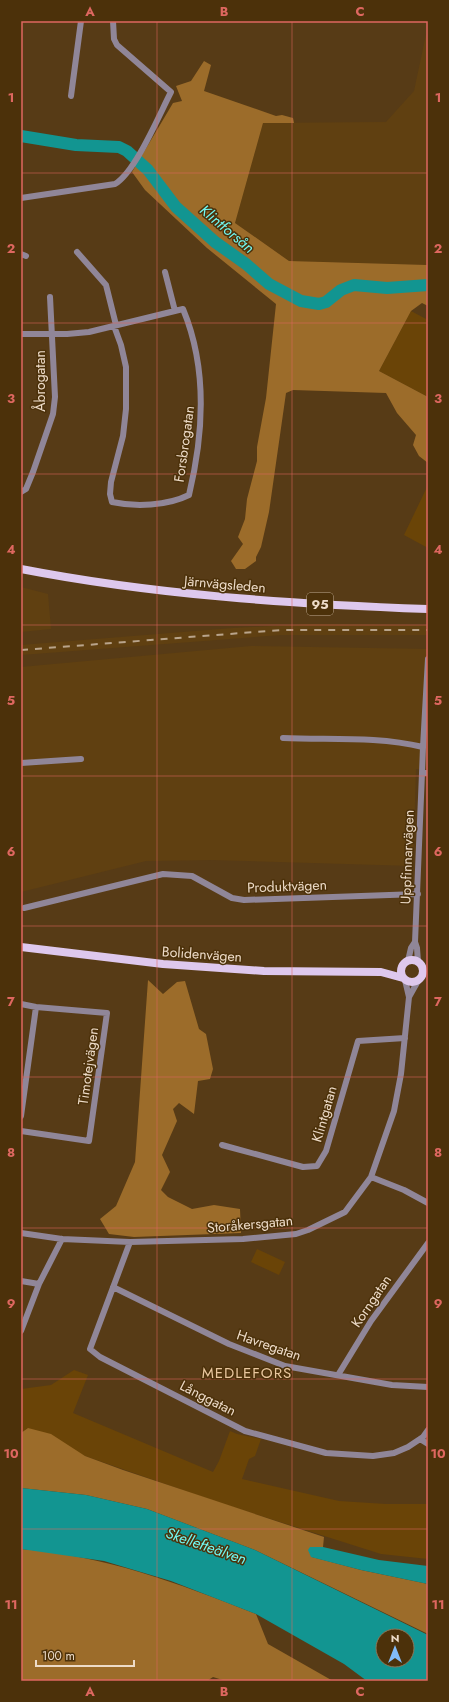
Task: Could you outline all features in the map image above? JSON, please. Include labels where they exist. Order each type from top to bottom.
[{"type":"main road","name":"Järnvägsleden","points":[[21,569],[76,579],[180,593],[298,603],[428,609]]},
{"type":"main road","name":"Bolidenvägen","points":[[21,947],[163,964],[264,972],[381,972],[410,982],[422,978]]},
{"type":"main road","name":"Bolidenvägen","points":[[381,972],[413,960],[428,967]]},
{"type":"main road","points":[[404,979],[400,973],[405,963]]},
{"type":"main road","points":[[419,963],[423,971],[422,978]]},
{"type":"street","points":[[71,96],[81,21]]},
{"type":"street","points":[[21,198],[115,184],[121,180],[148,139],[171,92],[117,46],[114,39],[112,21]]},
{"type":"street","points":[[77,252],[106,285],[115,326]]},
{"type":"street","points":[[21,334],[89,332],[175,311],[165,272]]},
{"type":"street","name":"Åbrogatan","points":[[21,492],[26,489],[33,472],[53,414],[55,397],[50,297]]},
{"type":"street","name":"Forsbrogatan","points":[[115,326],[126,367],[126,409],[123,436],[110,494],[112,502],[127,505],[182,499],[189,495],[192,482],[202,415],[202,386],[197,356],[183,309],[175,311]]},
{"type":"street","name":"Uppfinnarvägen","points":[[405,963],[415,942],[425,773],[423,747],[428,659]]},
{"type":"street","points":[[283,738],[366,739],[397,741],[423,747]]},
{"type":"street","points":[[21,763],[81,759]]},
{"type":"street","name":"Produktvägen","points":[[24,908],[163,874],[192,876],[232,898],[244,900],[418,894]]},
{"type":"street","name":"Uppfinnarvägen","points":[[415,942],[418,948],[419,963]]},
{"type":"street","name":"Storåkersgatan","points":[[409,997],[422,978]]},
{"type":"street","name":"Storåkersgatan","points":[[21,1233],[62,1240],[130,1242],[243,1240],[296,1234],[308,1230],[345,1212],[371,1178],[394,1111],[402,1074],[409,997],[404,979]]},
{"type":"street","name":"Timotejvägen","points":[[21,1004],[36,1007],[107,1013],[89,1141],[21,1131]]},
{"type":"street","points":[[21,1116],[36,1007]]},
{"type":"street","name":"Klintgatan","points":[[222,1145],[303,1167],[317,1166],[326,1152],[358,1041],[405,1038]]},
{"type":"street","points":[[371,1178],[404,1190],[428,1203]]},
{"type":"street","points":[[21,1331],[38,1284],[62,1240]]},
{"type":"street","name":"Långgatan","points":[[130,1242],[90,1349],[121,1369],[245,1431],[326,1453],[344,1456],[374,1456],[394,1453],[408,1447],[420,1439],[428,1430]]},
{"type":"street","name":"Korngatan","points":[[338,1375],[371,1321],[428,1243]]},
{"type":"street","points":[[21,1280],[38,1284]]},
{"type":"street","name":"Havregatan","points":[[113,1287],[229,1344],[285,1366],[392,1384],[428,1387]]},
{"type":"street","points":[[420,1439],[428,1444]]},
{"type":"shaded area","points":[[428,25],[428,265],[289,261],[235,223],[263,123],[386,122],[414,91]]},
{"type":"shaded area","points":[[204,61],[211,65],[204,91],[276,116],[282,115],[293,118],[294,123],[263,123],[235,223],[289,261],[428,265],[428,306],[422,303],[411,311],[379,371],[428,397],[428,463],[419,456],[413,445],[416,435],[397,413],[386,393],[293,390],[286,393],[269,512],[261,547],[256,557],[256,561],[245,569],[236,569],[231,561],[243,544],[238,537],[245,519],[247,499],[257,461],[257,447],[266,398],[276,304],[207,248],[145,190],[132,172],[173,103],[182,101],[176,86],[191,81]]},
{"type":"shaded area","points":[[411,311],[428,320],[428,397],[379,371]]},
{"type":"shaded area","points":[[428,485],[428,548],[404,535]]},
{"type":"shaded area","points":[[21,587],[48,594],[51,629],[21,632]]},
{"type":"shaded area","points":[[309,624],[428,625],[428,635],[281,635],[21,655],[21,645],[233,628]]},
{"type":"shaded area","points":[[251,646],[428,649],[428,769],[416,769],[413,866],[212,860],[146,861],[21,892],[21,667]]},
{"type":"shaded area","points":[[148,980],[163,994],[177,982],[185,981],[199,1029],[206,1034],[213,1069],[210,1079],[198,1081],[194,1114],[179,1103],[173,1109],[177,1121],[162,1155],[170,1172],[161,1190],[168,1197],[192,1209],[214,1205],[240,1209],[241,1233],[134,1237],[109,1234],[100,1219],[116,1206],[135,1162]]},
{"type":"shaded area","points":[[257,1249],[285,1262],[279,1275],[251,1262]]},
{"type":"shaded area","points":[[74,1370],[88,1375],[73,1413],[213,1472],[219,1461],[230,1431],[261,1439],[255,1456],[249,1459],[242,1479],[339,1501],[386,1504],[428,1504],[428,1559],[381,1554],[214,1501],[85,1456],[28,1428],[21,1433],[21,1389],[51,1385]]},
{"type":"shaded area","points":[[28,1428],[51,1434],[85,1456],[123,1470],[324,1537],[323,1547],[310,1547],[312,1557],[361,1570],[428,1584],[428,1634],[255,1550],[147,1509],[86,1495],[21,1488],[21,1433]]},
{"type":"shaded area","points":[[21,1549],[83,1558],[141,1572],[256,1614],[268,1644],[333,1681],[226,1681],[213,1677],[207,1681],[21,1681]]},
{"type":"water","name":"Skellefteälven","points":[[21,1488],[86,1495],[147,1509],[255,1550],[414,1628],[375,1628],[375,1668],[415,1668],[415,1629],[428,1635],[428,1681],[367,1681],[344,1664],[256,1614],[171,1581],[104,1561],[21,1549]]},
{"type":"water","points":[[310,1547],[323,1547],[379,1560],[428,1566],[428,1584],[361,1570],[311,1557],[308,1550]]},
{"type":"waterway","name":"Klintforsån","points":[[21,136],[76,145],[119,147],[127,151],[148,170],[176,207],[215,242],[246,264],[269,284],[301,301],[319,304],[326,302],[341,290],[354,285],[387,288],[428,285]]},
{"type":"railway","points":[[21,650],[281,630],[428,630]]},
{"type":"district","name":"MEDLEFORS","points":[[247,1373]]}]
